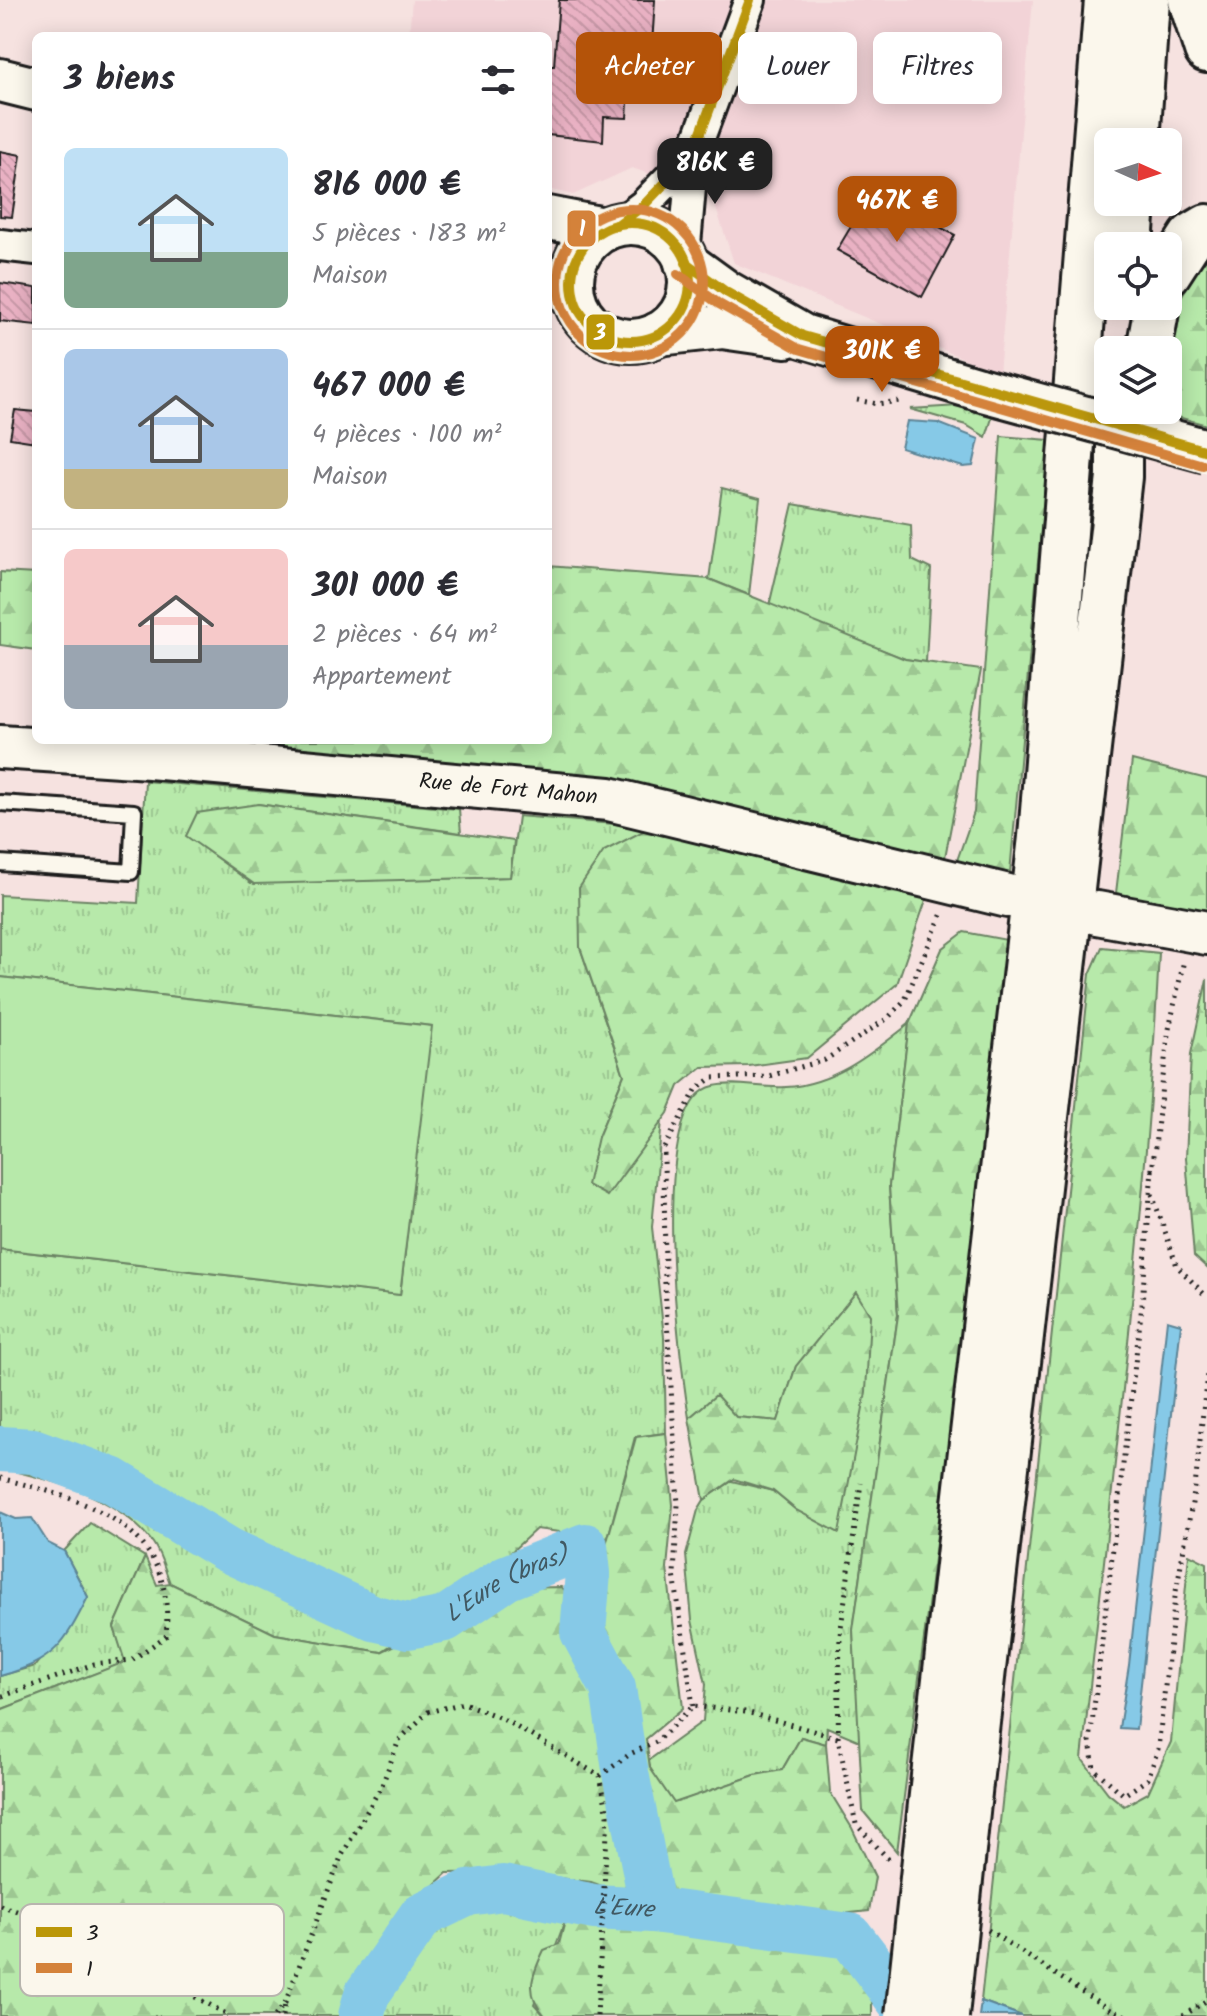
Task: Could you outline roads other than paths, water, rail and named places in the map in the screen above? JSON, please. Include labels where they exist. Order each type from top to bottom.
[{"type":"main road","points":[[946,2016],[952,1780],[1041,837],[1107,0]]},
{"type":"main road","points":[[1138,128],[1147,0]]},
{"type":"main road","points":[[1191,0],[1207,50]]},
{"type":"main road","points":[[1182,251],[1192,236],[1207,227]]},
{"type":"main road","points":[[908,2016],[952,1780],[1119,477],[1119,424]]},
{"type":"main road","points":[[1119,477],[1138,424]]},
{"type":"street","points":[[685,260],[693,154],[750,0]]},
{"type":"street","points":[[0,80],[32,88]]},
{"type":"street","points":[[574,297],[572,273],[578,255],[589,240],[644,205],[693,154]]},
{"type":"street","points":[[552,219],[610,227],[642,224],[660,231],[675,243],[690,277],[688,297],[680,316],[658,334]]},
{"type":"street","points":[[0,245],[32,249]]},
{"type":"street","points":[[685,260],[726,292],[803,336],[979,389],[1207,451]]},
{"type":"street","points":[[552,262],[592,327],[609,338],[629,342],[658,334],[722,327],[777,336],[803,336]]},
{"type":"street","name":"Rue de Fort Mahon","points":[[0,747],[150,757],[609,799],[1008,896]]},
{"type":"street","points":[[1097,913],[1203,932]]},
{"type":"lane","points":[[0,803],[134,812],[131,872],[0,863]]},
{"type":"water","points":[[907,421],[938,423],[979,439],[973,466],[963,467],[901,448]]},
{"type":"water","points":[[1167,1320],[1181,1324],[1136,1729],[1119,1728],[1129,1665]]},
{"type":"water","points":[[0,1512],[16,1519],[32,1518],[48,1543],[64,1551],[88,1597],[72,1627],[55,1649],[33,1664],[0,1676]]},
{"type":"water","points":[[981,2001],[1022,2016],[979,2016]]},
{"type":"waterway","name":"L'Eure (bras)","points":[[0,1449],[33,1451],[112,1480],[228,1550],[374,1618],[409,1626],[445,1619],[506,1578],[585,1546],[588,1573],[583,1632],[613,1688],[624,1763],[653,1910]]},
{"type":"waterway","name":"L'Eure","points":[[361,2016],[367,1994],[422,1915],[468,1893],[503,1888],[594,1907],[653,1910],[850,1936],[911,2016]]}]
